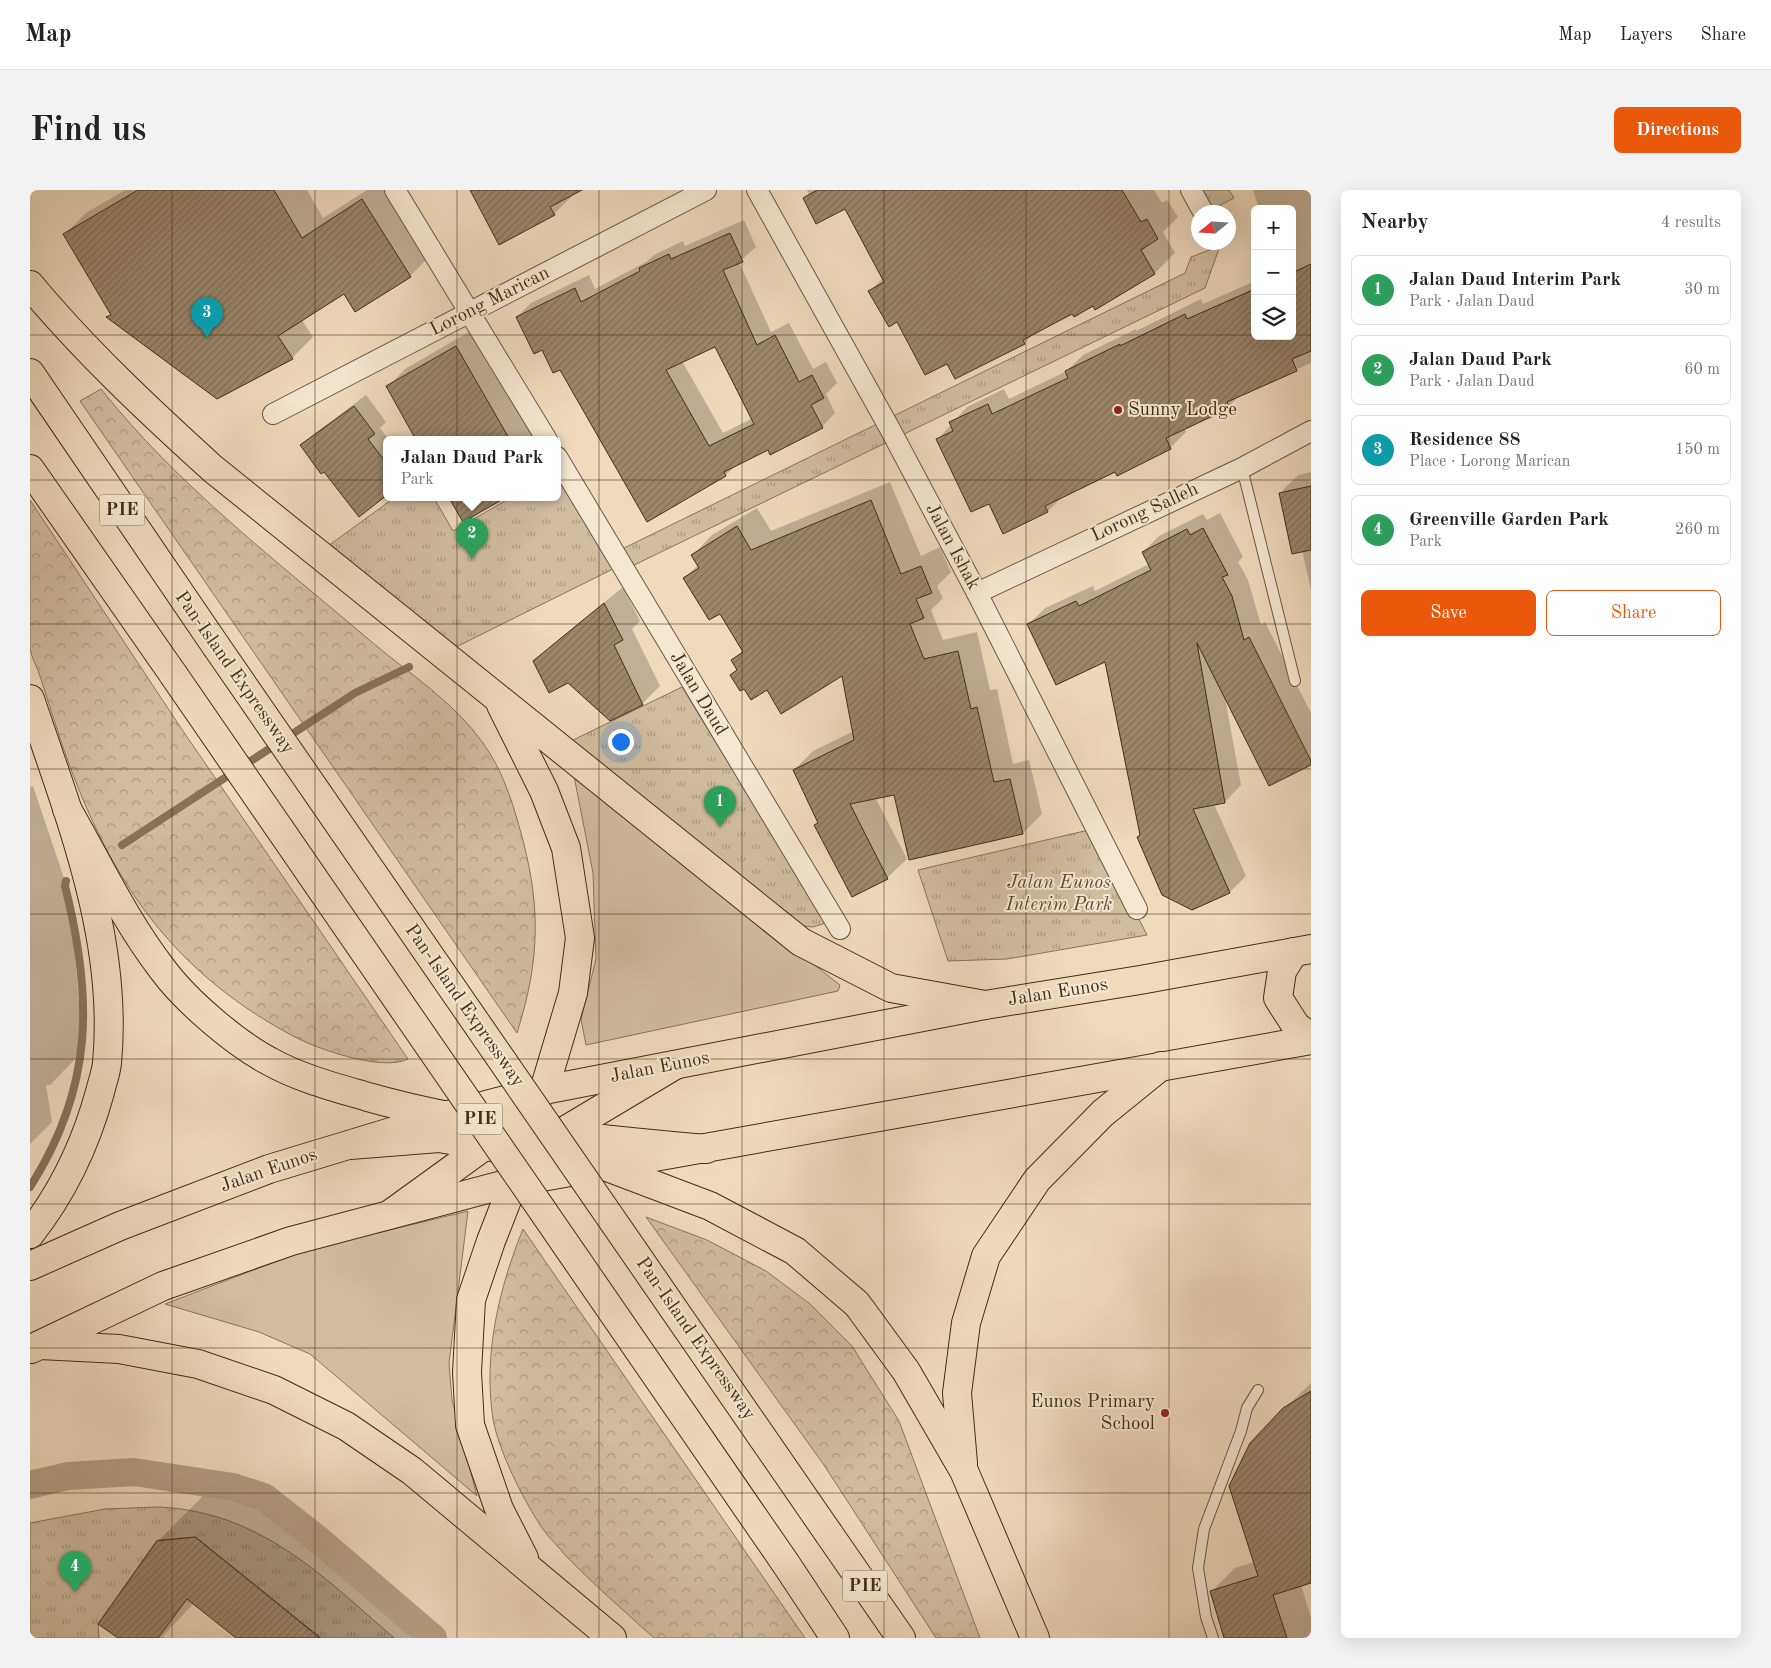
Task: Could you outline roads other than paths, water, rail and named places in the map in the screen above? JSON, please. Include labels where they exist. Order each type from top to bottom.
[{"type":"highway","points":[[30,284],[54,314],[149,411],[213,469],[801,942],[891,988],[985,1005]]},
{"type":"highway","name":"Pan-Island Expressway","points":[[30,373],[216,646],[901,1638]]},
{"type":"highway","name":"PIE","points":[[30,469],[836,1638]]},
{"type":"highway","points":[[389,1215],[512,1126],[544,1090],[573,993],[580,938],[566,848],[544,791],[497,697]]},
{"type":"highway","points":[[30,699],[67,809],[98,916],[110,994],[107,1065],[91,1125],[64,1183],[30,1234]]},
{"type":"highway","points":[[67,809],[132,924],[163,972],[201,1010],[236,1039],[269,1062],[322,1084],[444,1116],[623,1142],[706,1149]]},
{"type":"highway","points":[[1303,950],[1282,971],[1278,998],[1296,1026],[1311,1039]]},
{"type":"highway","name":"Jalan Eunos","points":[[30,1266],[166,1208],[269,1169],[444,1116],[544,1090],[985,1005],[1140,980],[1303,950]]},
{"type":"highway","points":[[35,1347],[163,1286],[291,1241],[514,1182],[607,1167],[1311,1039]]},
{"type":"highway","points":[[530,1568],[499,1509],[486,1478],[470,1425],[467,1372],[471,1300],[514,1182],[534,1155],[562,1133],[675,1065]]},
{"type":"highway","points":[[964,1471],[957,1393],[966,1323],[986,1256],[1036,1180],[1103,1112],[1160,1066]]},
{"type":"highway","points":[[350,1145],[439,1138],[607,1167],[710,1206],[795,1251],[857,1304],[906,1371],[964,1471],[1035,1638]]},
{"type":"highway","points":[[35,1347],[120,1349],[198,1364],[274,1390],[346,1426],[412,1471],[612,1638]]},
{"type":"street","points":[[395,190],[545,436]]},
{"type":"street","name":"Lorong Marican","points":[[273,414],[706,190]]},
{"type":"street","name":"Jalan Ishak","points":[[757,190],[890,429],[977,593],[1137,909]]},
{"type":"street","points":[[1191,190],[1199,205]]},
{"type":"street","name":"Lorong Salleh","points":[[977,593],[1242,468],[1311,431]]},
{"type":"street","name":"Jalan Daud","points":[[561,464],[840,929]]},
{"type":"lane","points":[[1242,468],[1295,681]]},
{"type":"lane","points":[[1213,1638],[1206,1617],[1198,1568],[1204,1530],[1241,1431],[1247,1408],[1258,1390]]},
{"type":"waterway","points":[[122,845],[355,693],[409,667]]},
{"type":"waterway","points":[[30,1187],[51,1150],[66,1113],[77,1077],[82,1041],[83,1004],[80,966],[65,886],[66,881]]},
{"type":"waterway","points":[[30,1485],[68,1476],[134,1472],[233,1487],[264,1497],[320,1541],[433,1638]]},
{"type":"place","name":"Residence 88","points":[[207,338]]},
{"type":"place","name":"Sunny Lodge","points":[[1118,410]]},
{"type":"place","name":"Jalan Daud Park","points":[[472,559]]},
{"type":"place","name":"Jalan Daud Interim Park","points":[[720,827]]},
{"type":"place","name":"Eunos Primary School","points":[[1165,1413]]},
{"type":"place","name":"Greenville Garden Park","points":[[75,1592]]},
{"type":"park label","name":"Jalan Eunos Interim Park","points":[[1059,894]]}]
